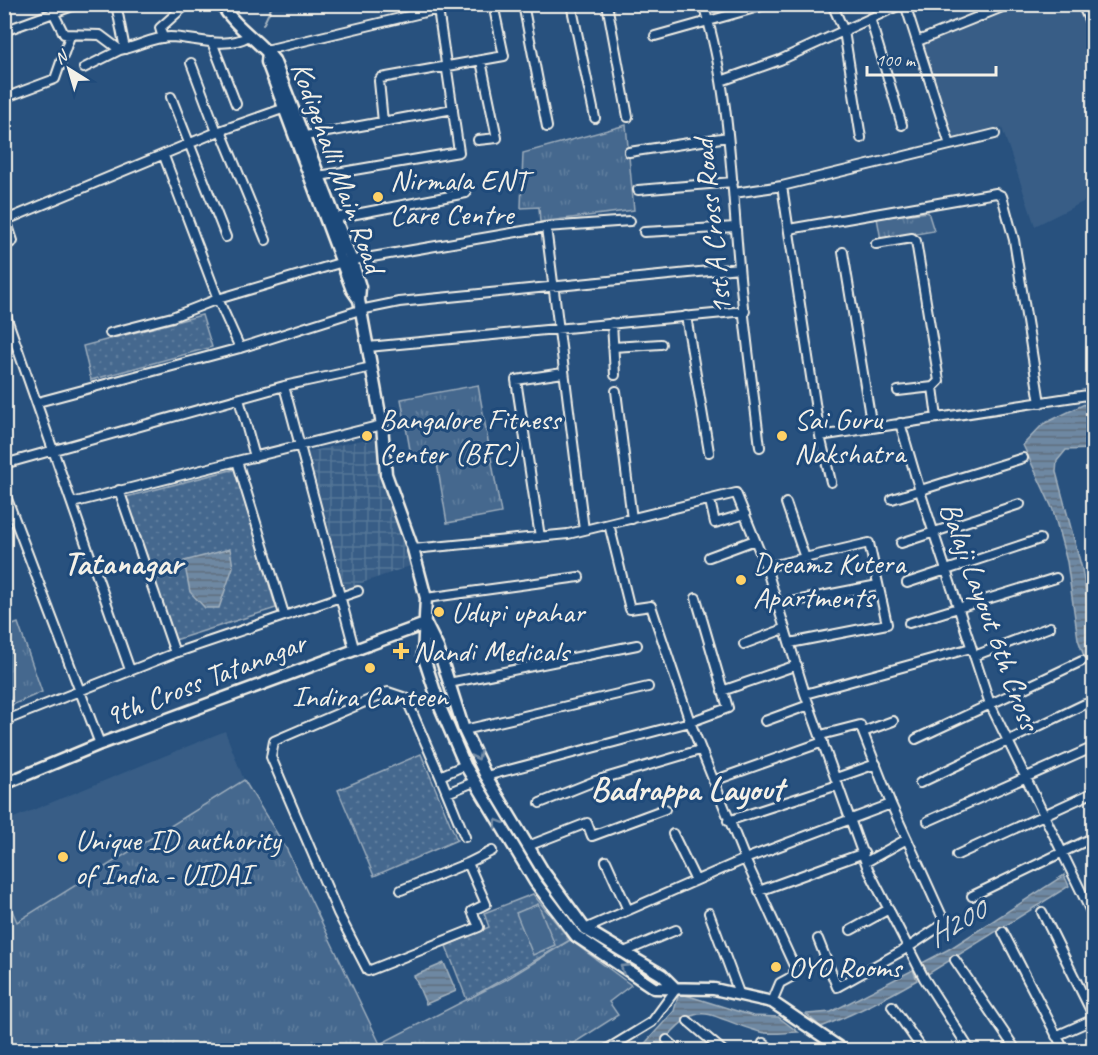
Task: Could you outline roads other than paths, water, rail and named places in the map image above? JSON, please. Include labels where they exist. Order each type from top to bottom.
[{"type":"street","points":[[48,4],[62,32],[70,36],[100,34],[122,50]]},
{"type":"street","points":[[4,31],[78,4]]},
{"type":"street","points":[[116,4],[122,50]]},
{"type":"street","points":[[163,38],[160,28],[187,4]]},
{"type":"street","name":"Kodigehalli Main Road","points":[[221,4],[274,60],[288,106],[347,262],[360,287],[359,305],[382,425],[386,474],[413,549],[426,598],[423,655],[440,707],[474,782],[522,862],[576,936],[654,988],[714,989],[774,1003],[843,1050]]},
{"type":"street","points":[[267,51],[459,4]]},
{"type":"street","points":[[383,122],[378,81],[381,78],[504,56],[493,4]]},
{"type":"street","points":[[523,4],[547,127]]},
{"type":"street","points":[[572,4],[595,118]]},
{"type":"street","points":[[607,4],[628,117]]},
{"type":"street","name":"1st A Cross Road","points":[[703,4],[721,81],[733,182],[739,268],[760,447]]},
{"type":"street","points":[[655,36],[769,4]]},
{"type":"street","points":[[832,4],[844,31],[861,138]]},
{"type":"street","points":[[721,81],[780,60],[903,4],[918,41],[950,145]]},
{"type":"street","points":[[978,4],[982,16]]},
{"type":"street","points":[[918,41],[1010,4]]},
{"type":"street","points":[[1082,4],[1094,31]]},
{"type":"street","points":[[319,176],[459,152],[438,9]]},
{"type":"street","points":[[870,18],[902,125]]},
{"type":"street","points":[[4,98],[55,79],[70,36]]},
{"type":"street","points":[[84,68],[122,50],[163,38],[212,42],[239,41],[249,36]]},
{"type":"street","points":[[212,42],[236,104]]},
{"type":"street","points":[[478,140],[497,138],[482,61]]},
{"type":"street","points":[[191,63],[266,240]]},
{"type":"street","points":[[171,97],[226,237]]},
{"type":"street","points":[[4,247],[13,241],[6,220],[288,106]]},
{"type":"street","points":[[300,137],[453,109]]},
{"type":"street","points":[[734,193],[782,186],[995,134]]},
{"type":"street","points":[[629,152],[728,136]]},
{"type":"street","name":"Kodigehalli Main Road","points":[[300,137],[319,176],[335,218],[347,262]]},
{"type":"street","points":[[164,156],[218,299],[240,348]]},
{"type":"street","points":[[638,190],[733,182]]},
{"type":"street","points":[[782,186],[820,436],[831,482]]},
{"type":"street","points":[[789,229],[996,192],[1002,196],[1014,240],[1040,403]]},
{"type":"street","points":[[335,218],[466,193]]},
{"type":"street","points":[[110,333],[172,317],[218,299],[347,262],[546,227],[630,220]]},
{"type":"street","points":[[546,227],[584,530]]},
{"type":"street","points":[[644,232],[736,227]]},
{"type":"street","points":[[876,244],[912,238],[916,241],[939,381],[933,387],[898,391]]},
{"type":"street","points":[[843,252],[872,428]]},
{"type":"street","points":[[38,402],[240,348],[359,305],[553,288],[739,268]]},
{"type":"street","points":[[4,310],[130,670]]},
{"type":"street","points":[[368,347],[745,311]]},
{"type":"street","points":[[686,316],[709,452]]},
{"type":"street","points":[[612,323],[615,375]]},
{"type":"street","points":[[613,348],[661,344]]},
{"type":"street","points":[[4,464],[284,386],[372,367]]},
{"type":"street","points":[[540,537],[516,380],[563,373]]},
{"type":"street","points":[[284,386],[354,648]]},
{"type":"street","points":[[933,387],[937,418]]},
{"type":"street","points":[[616,392],[632,519]]},
{"type":"street","points":[[820,436],[1094,394]]},
{"type":"street","points":[[239,399],[255,457]]},
{"type":"street","name":"Balaji Layout 6th Cross","points":[[900,423],[990,704],[1094,918]]},
{"type":"street","points":[[72,502],[382,425]]},
{"type":"street","points":[[892,499],[1023,458]]},
{"type":"street","points":[[237,461],[284,614]]},
{"type":"street","points":[[119,490],[176,652]]},
{"type":"street","points":[[4,491],[100,744]]},
{"type":"street","points":[[413,549],[540,537],[584,530],[736,493],[766,567],[775,605],[866,862],[924,978],[970,1050]]},
{"type":"street","points":[[710,501],[715,523],[745,514]]},
{"type":"street","points":[[786,503],[805,558]]},
{"type":"street","points":[[901,543],[1020,504]]},
{"type":"street","points":[[609,524],[630,609],[651,606],[700,750],[728,821],[795,968],[793,976],[780,983],[774,1003]]},
{"type":"street","points":[[906,583],[1040,539]]},
{"type":"street","points":[[709,557],[755,540]]},
{"type":"street","points":[[766,567],[869,543],[887,624],[790,644]]},
{"type":"street","points":[[426,598],[579,577]]},
{"type":"street","points":[[909,623],[1056,578]]},
{"type":"street","points":[[775,605],[879,585]]},
{"type":"street","points":[[4,722],[176,652],[358,591]]},
{"type":"street","points":[[486,776],[690,722],[728,708],[696,598]]},
{"type":"street","name":"Kodigehalli Main Road","points":[[425,624],[438,648],[464,730],[486,776],[534,856],[585,929],[662,975],[676,989]]},
{"type":"street","name":"9th Cross Tatanagar","points":[[4,784],[100,744],[354,648],[425,624]]},
{"type":"street","points":[[806,694],[973,652],[1050,627]]},
{"type":"street","points":[[744,644],[784,629]]},
{"type":"street","points":[[449,683],[637,645]]},
{"type":"street","points":[[916,739],[1082,661]]},
{"type":"street","points":[[722,691],[797,666]]},
{"type":"street","points":[[464,730],[648,687]]},
{"type":"street","points":[[465,837],[406,698],[388,692],[274,741],[271,758],[338,913],[368,971],[479,927],[472,911],[486,904],[468,863]]},
{"type":"street","points":[[920,783],[1085,704]]},
{"type":"street","points":[[765,721],[809,705]]},
{"type":"street","points":[[863,732],[893,721]]},
{"type":"street","points":[[713,781],[860,725],[891,804],[945,923],[909,947],[837,987],[818,939]]},
{"type":"street","points":[[927,821],[1094,747]]},
{"type":"street","points":[[540,803],[595,781],[700,750]]},
{"type":"street","points":[[728,821],[837,782],[876,764]]},
{"type":"street","points":[[440,776],[465,765]]},
{"type":"street","points":[[447,793],[474,782]]},
{"type":"street","points":[[957,855],[1094,792]]},
{"type":"street","points":[[585,929],[695,879],[891,804]]},
{"type":"street","points":[[528,846],[587,823],[592,836],[665,809]]},
{"type":"street","points":[[673,834],[695,879]]},
{"type":"street","points":[[972,896],[1094,837]]},
{"type":"street","points":[[866,862],[907,840]]},
{"type":"street","points":[[401,890],[492,851]]},
{"type":"street","points":[[759,891],[864,853]]},
{"type":"street","points":[[522,862],[534,856]]},
{"type":"street","points":[[606,861],[628,910]]},
{"type":"street","points":[[851,930],[889,909]]},
{"type":"street","points":[[1042,912],[1094,1018],[1056,1036]]},
{"type":"street","points":[[709,913],[739,993]]},
{"type":"street","points":[[624,952],[676,930]]},
{"type":"street","points":[[1003,932],[1064,1050]]},
{"type":"street","points":[[955,960],[1016,1050]]},
{"type":"street","points":[[606,1050],[652,1022],[676,989]]},
{"type":"street","points":[[892,1006],[923,1050]]},
{"type":"street","points":[[688,1021],[722,1050]]},
{"type":"street","points":[[667,1040],[678,1050]]},
{"type":"street","points":[[763,1043],[772,1050]]},
{"type":"waterway","points":[[263,25],[273,4]]},
{"type":"place","name":"Nirmala ENT Care Centre","points":[[378,197]]},
{"type":"place","name":"Bangalore Fitness Center (BFC)","points":[[367,436]]},
{"type":"place","name":"Sai Guru Nakshatra","points":[[782,436]]},
{"type":"place","name":"Dreamz Kutera Apartments","points":[[741,580]]},
{"type":"place","name":"Udupi upahar","points":[[439,612]]},
{"type":"place","name":"Nandi Medicals","points":[[401,651]]},
{"type":"place","name":"Indira Canteen","points":[[370,668]]},
{"type":"place","name":"Unique ID authority of India - UIDAI","points":[[63,857]]},
{"type":"place","name":"OYO Rooms","points":[[776,967]]},
{"type":"district","name":"Tatanagar","points":[[123,563]]},
{"type":"district","name":"Badrappa Layout","points":[[687,789]]},
{"type":"water label","name":"H200","points":[[956,923]]}]
